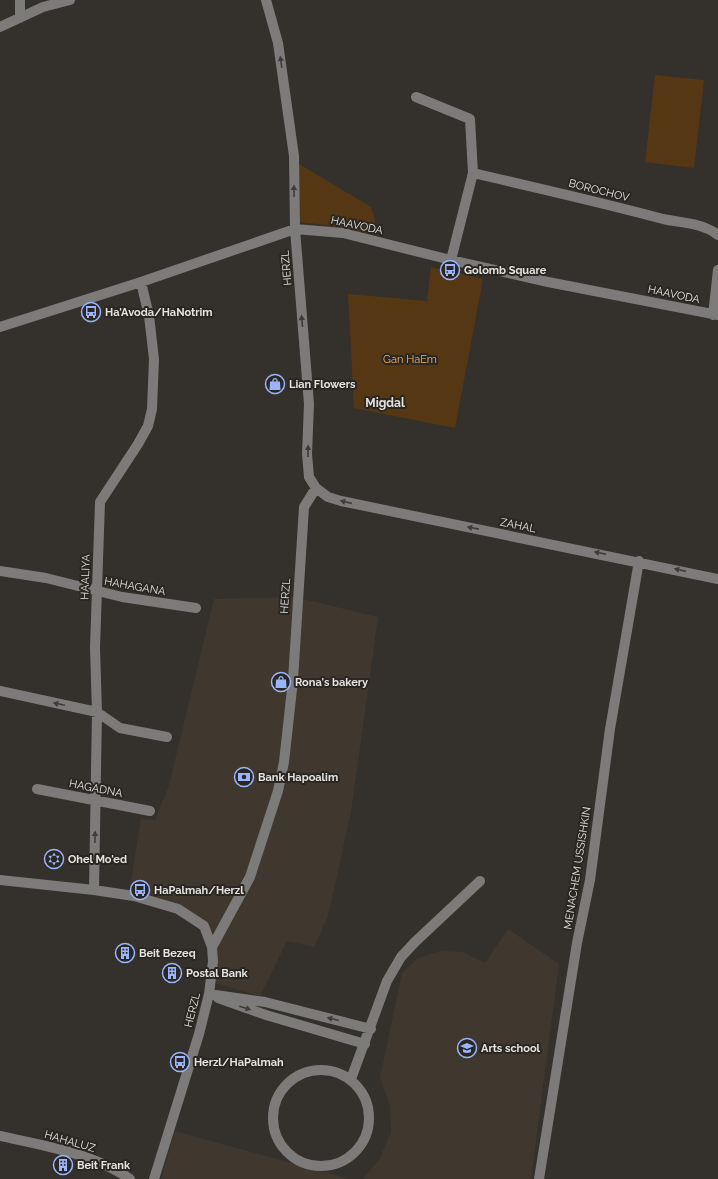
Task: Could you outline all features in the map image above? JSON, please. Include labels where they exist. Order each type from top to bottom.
[{"type":"street","points":[[20,0],[20,18]]},
{"type":"street","points":[[0,28],[43,7],[70,0]]},
{"type":"street","name":"HERZL","points":[[154,1179],[199,1034],[209,994],[213,961],[212,947],[250,877],[278,791],[284,762],[293,680],[304,507],[316,488],[309,477],[307,454],[309,404],[294,229],[294,156],[278,43],[266,0]]},
{"type":"street","points":[[416,97],[470,120],[473,173],[451,260]]},
{"type":"street","name":"BOROCHOV","points":[[473,173],[595,201],[676,222],[709,228],[718,235]]},
{"type":"street","name":"HAAVODA","points":[[0,328],[141,282],[294,229],[343,233],[548,282],[716,315]]},
{"type":"street","points":[[716,315],[718,270]]},
{"type":"street","name":"HAALIYA","points":[[94,890],[97,712],[96,591],[100,502],[138,444],[148,426],[152,409],[154,359],[149,316],[141,282]]},
{"type":"street","name":"ZAHAL","points":[[316,488],[328,497],[341,501],[718,578]]},
{"type":"street","name":"MENACHEM USSISHKIN","points":[[539,1179],[577,943],[590,880],[610,729],[639,561]]},
{"type":"street","name":"HAHAGANA","points":[[0,571],[46,578],[122,597],[196,608]]},
{"type":"street","points":[[0,691],[97,712],[120,728],[167,737]]},
{"type":"street","name":"HAGADNA","points":[[37,789],[150,811]]},
{"type":"street","points":[[0,880],[94,890],[134,896],[178,909],[204,926],[212,947]]},
{"type":"street","points":[[351,1079],[371,1029],[387,982],[401,957],[480,881]]},
{"type":"street","points":[[209,994],[265,1002],[371,1029]]},
{"type":"street","points":[[209,994],[266,1015],[365,1044]]},
{"type":"street","points":[[320,1069],[336,1071],[351,1079],[362,1090],[368,1104],[370,1120],[367,1135],[359,1148],[348,1158],[334,1165],[318,1166],[303,1163],[290,1155],[280,1143],[273,1127],[273,1111],[278,1094],[288,1081],[303,1072],[320,1069]]},
{"type":"street","name":"HAHALUZ","points":[[0,1136],[35,1143],[98,1162],[120,1172],[130,1179]]},
{"type":"shaded area","points":[[295,597],[378,617],[351,812],[328,916],[314,947],[287,941],[260,996],[207,981],[214,932],[179,905],[130,887],[141,819],[155,820],[169,785],[214,599]]},
{"type":"shaded area","name":"Arts school","points":[[508,929],[559,964],[531,1179],[363,1179],[380,1158],[391,1132],[390,1106],[380,1078],[402,973],[418,958],[441,951],[463,952],[485,963]]},
{"type":"shaded area","points":[[175,1131],[349,1179],[161,1179]]},
{"type":"green space","points":[[655,75],[704,80],[694,168],[645,162]]},
{"type":"green space","points":[[299,164],[371,207],[375,220],[368,234],[327,225],[299,222]]},
{"type":"green space","name":"Gan HaEm","points":[[431,267],[483,279],[455,428],[354,408],[348,294],[427,301]]},
{"type":"place","name":"Golomb Square","points":[[450,270]]},
{"type":"place","name":"Ha'Avoda/HaNotrim","points":[[91,312]]},
{"type":"place","name":"Lian Flowers","points":[[275,384]]},
{"type":"place","name":"Rona's bakery","points":[[281,682]]},
{"type":"place","name":"Bank Hapoalim","points":[[244,777]]},
{"type":"place","name":"Ohel Mo'ed","points":[[54,859]]},
{"type":"place","name":"HaPalmah/Herzl","points":[[140,890]]},
{"type":"place","name":"Beit Bezeq","points":[[125,953]]},
{"type":"place","name":"Postal Bank","points":[[172,973]]},
{"type":"place","name":"Arts school","points":[[467,1048]]},
{"type":"place","name":"Herzl/HaPalmah","points":[[180,1062]]},
{"type":"place","name":"Beit Frank","points":[[63,1165]]},
{"type":"district","name":"Migdal","points":[[385,403]]}]
